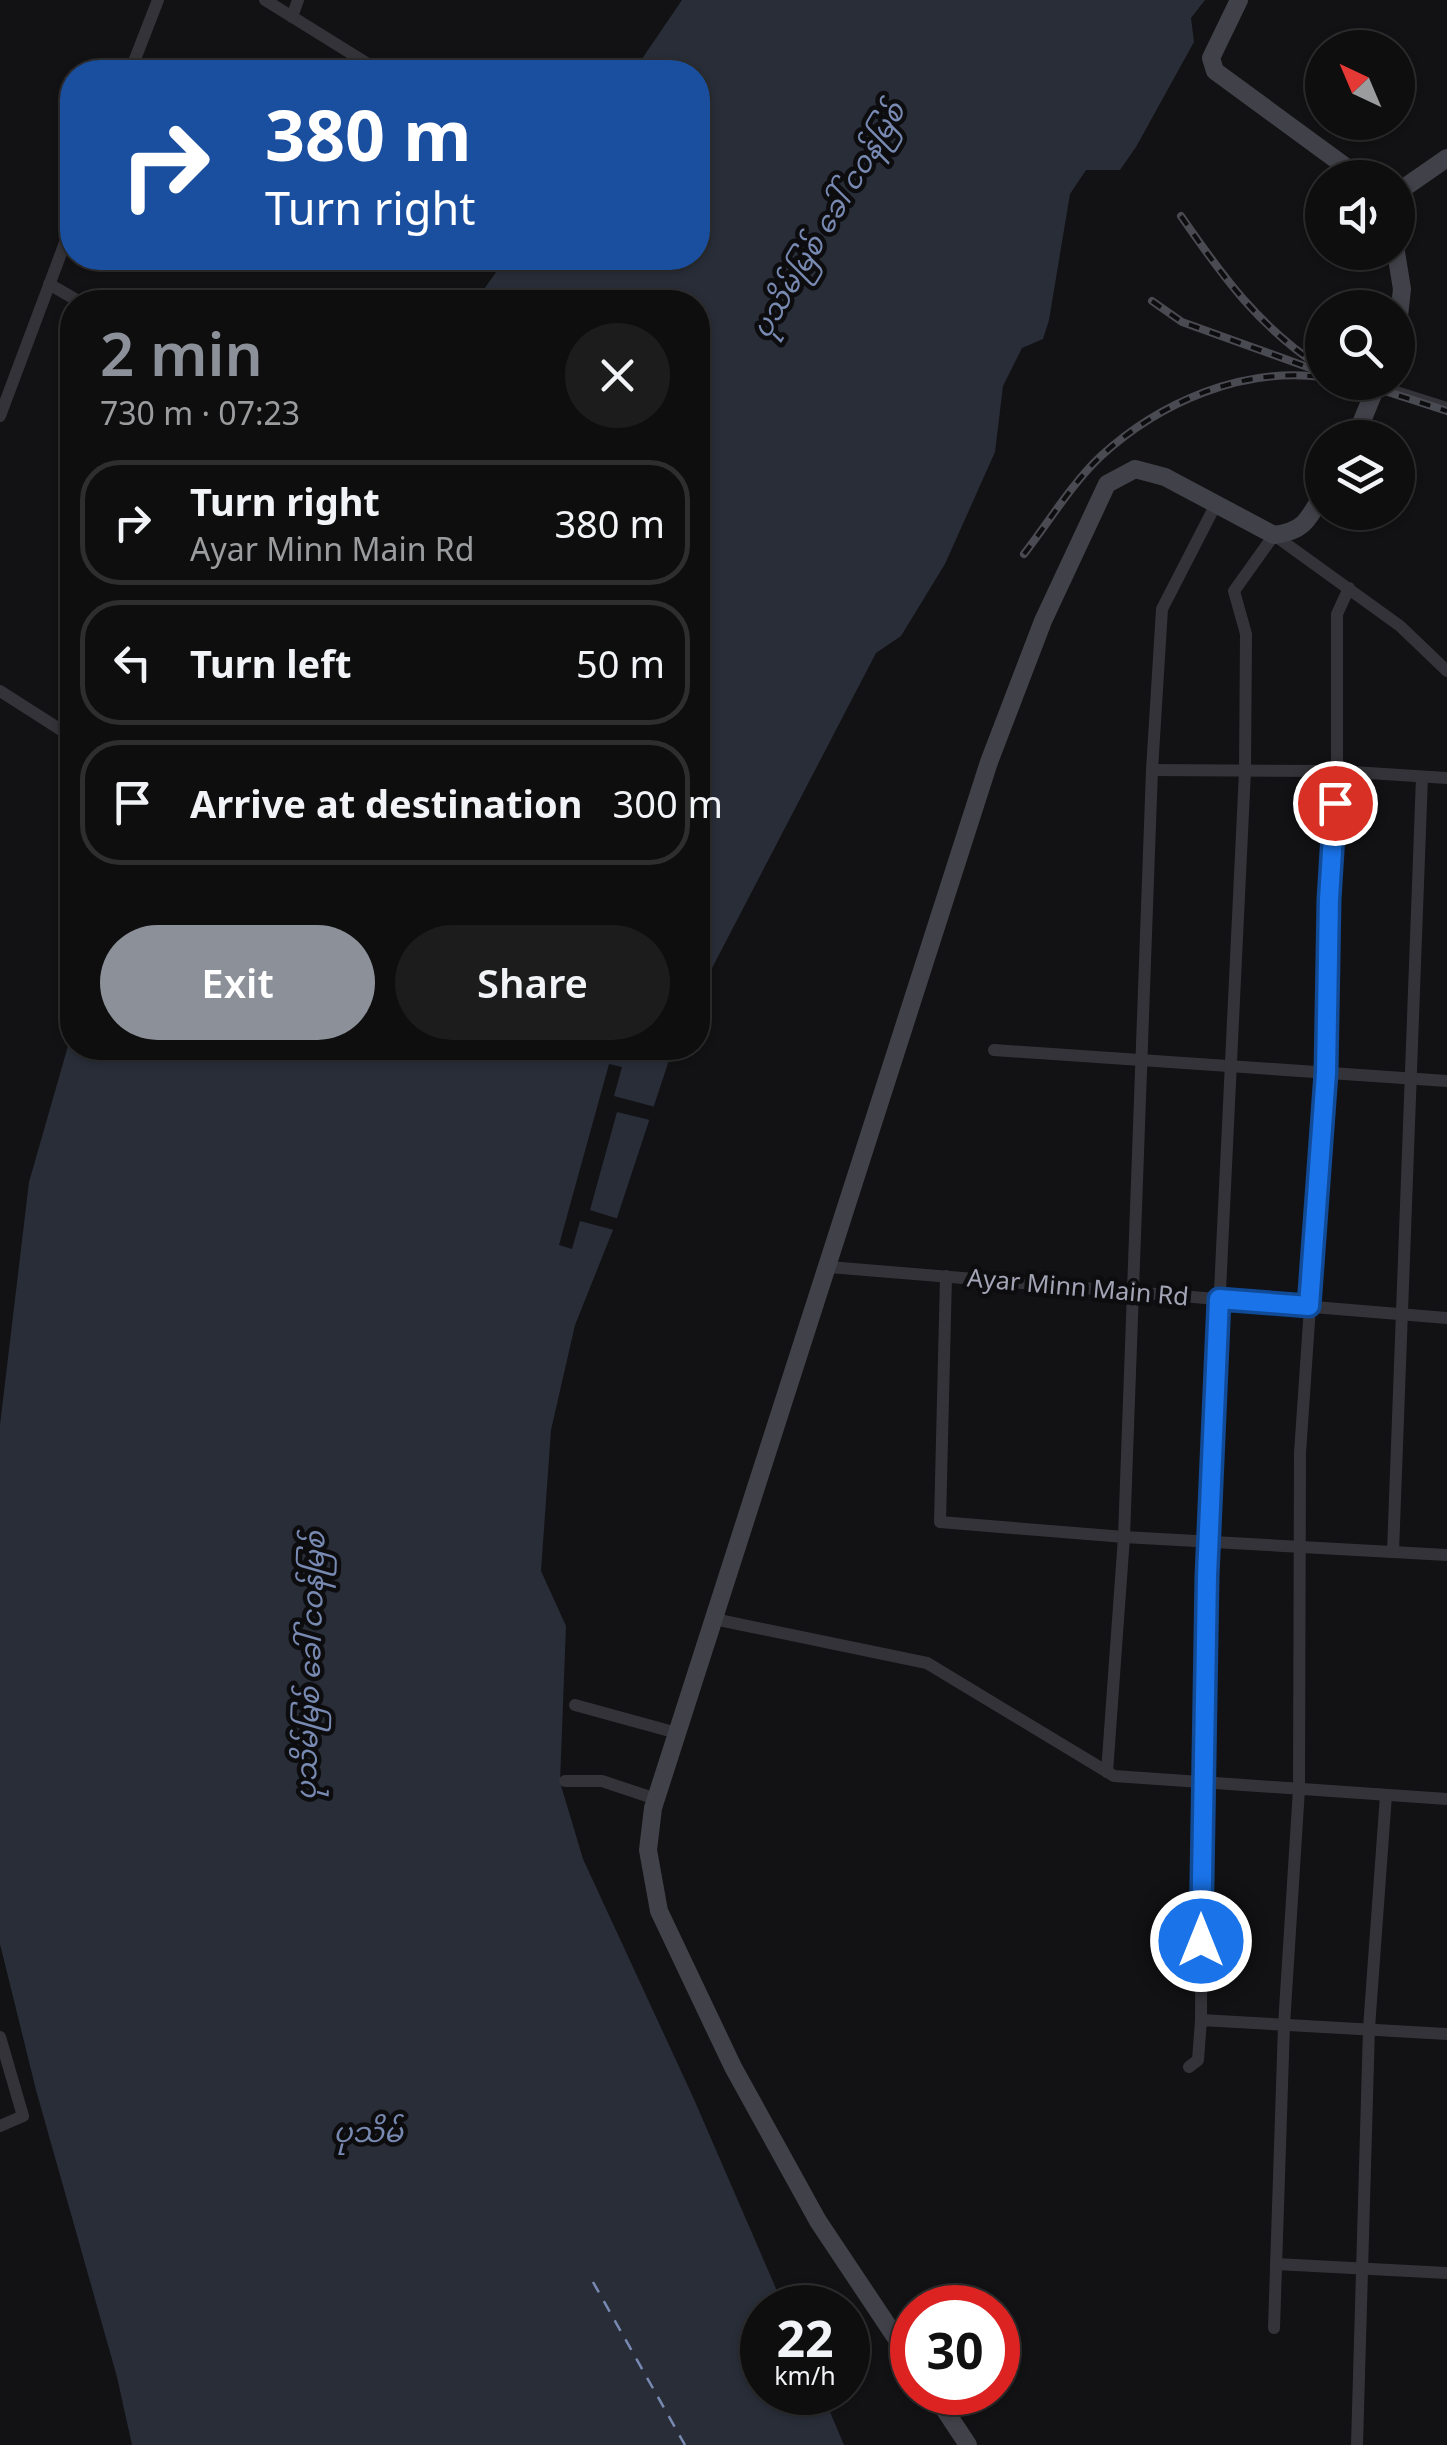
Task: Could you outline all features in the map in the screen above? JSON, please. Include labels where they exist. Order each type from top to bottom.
[{"type":"street","points":[[135,60],[158,0]]},
{"type":"street","points":[[265,0],[361,60]]},
{"type":"street","points":[[292,17],[298,0]]},
{"type":"street","points":[[1239,0],[1211,58],[1215,71],[1336,160]]},
{"type":"street","points":[[1415,180],[1447,158]]},
{"type":"street","points":[[0,416],[60,257]]},
{"type":"street","points":[[50,284],[60,290]]},
{"type":"street","points":[[1415,397],[1447,408]]},
{"type":"street","points":[[890,2329],[818,2220],[733,2067],[659,1911],[648,1850],[656,1799],[989,762],[1048,609],[1107,484],[1135,469],[1165,477],[1274,535],[1400,626],[1447,671]]},
{"type":"street","points":[[1107,1772],[1124,1537],[1152,770],[1162,608],[1216,504]]},
{"type":"street","points":[[1189,2067],[1198,2060],[1201,2020],[1208,1541],[1245,771],[1246,634],[1234,590],[1274,535],[1294,532],[1305,522]]},
{"type":"street","points":[[1274,2328],[1284,2024],[1300,1789],[1300,1454],[1326,1073],[1329,899],[1337,771],[1337,614],[1349,588]]},
{"type":"street","points":[[0,691],[60,730]]},
{"type":"street","points":[[1152,770],[1337,771],[1447,778]]},
{"type":"street","points":[[1393,1552],[1422,777]]},
{"type":"street","points":[[994,1050],[1447,1081]]},
{"type":"street","name":"Ayar Minn Main Rd","points":[[829,1267],[1447,1318]]},
{"type":"street","points":[[946,1276],[940,1522],[1124,1537],[1447,1555]]},
{"type":"street","points":[[714,1619],[927,1663],[1114,1776],[1447,1799]]},
{"type":"street","points":[[575,1705],[677,1733]]},
{"type":"street","points":[[565,1781],[602,1781],[656,1799]]},
{"type":"street","points":[[1357,2445],[1369,2028],[1386,1795]]},
{"type":"street","points":[[1201,2020],[1447,2034]]},
{"type":"street","points":[[0,2038],[23,2116],[0,2126]]},
{"type":"street","points":[[1276,2264],[1447,2274]]},
{"type":"street","points":[[948,2415],[968,2445]]},
{"type":"water","name":"ပုသိမ်မြစ် ခေါ် ငဝန်မြစ်","points":[[682,0],[1205,0],[1191,18],[1194,42],[1120,170],[1086,170],[1070,194],[1043,339],[1022,348],[1003,386],[995,452],[945,564],[901,636],[876,653],[710,972],[710,290],[483,290],[498,270],[710,270],[710,60],[641,60]]},
{"type":"water","name":"ပုသိမ်","points":[[64,1060],[669,1060],[613,1230],[575,1325],[551,1430],[541,1571],[566,1626],[560,1782],[583,1859],[774,2285],[740,2285],[740,2415],[831,2415],[844,2445],[132,2445],[0,1944],[0,1425],[29,1182]]},
{"type":"pier","points":[[609,1064],[622,1067],[614,1096],[659,1108],[654,1121],[617,1112],[590,1210],[622,1220],[618,1231],[580,1221],[572,1249],[559,1245]]},
{"type":"ferry route","points":[[593,2282],[685,2445]]},
{"type":"railway","points":[[1181,216],[1244,300],[1279,336],[1305,356]]},
{"type":"railway","points":[[1152,301],[1182,322],[1305,366]]},
{"type":"railway","points":[[1024,554],[1091,466],[1149,419],[1232,383],[1305,376]]},
{"type":"railway","points":[[1413,400],[1447,411]]},
{"type":"route","points":[[1201,1941],[1207,1576],[1219,1299],[1309,1306],[1326,1073],[1335,803]]}]
